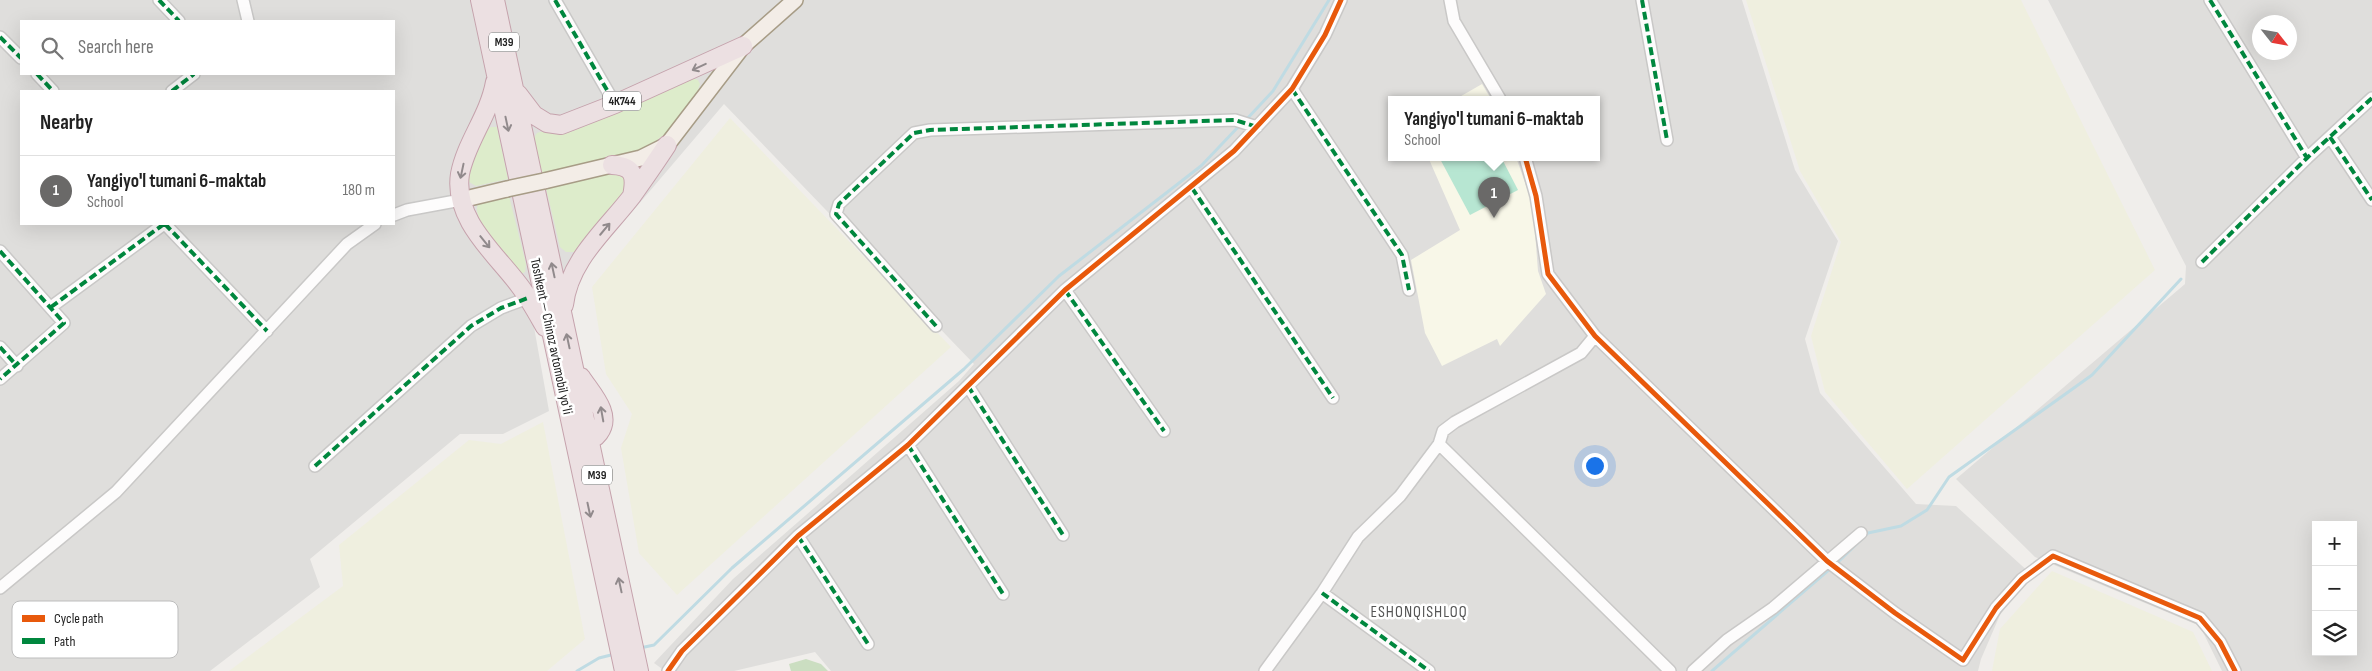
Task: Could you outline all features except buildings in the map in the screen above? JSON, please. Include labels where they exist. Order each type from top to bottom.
[{"type":"highway","name":"Toshkent — Chinoz avtomobil yoʻli","points":[[480,0],[554,343],[582,439],[623,634],[624,671]]},
{"type":"highway","name":"Toshkent — Chinoz avtomobil yoʻli","points":[[495,0],[573,362],[602,411],[601,429],[596,437],[582,439]]},
{"type":"highway","name":"4К744","points":[[513,84],[534,115],[554,125],[569,122],[615,104],[743,46]]},
{"type":"highway","points":[[496,77],[492,100],[462,166],[460,184],[462,200],[470,223],[528,298],[554,343]]},
{"type":"highway","points":[[563,318],[568,283],[591,246],[632,196],[667,145]]},
{"type":"highway","points":[[612,165],[624,166],[630,171],[634,184],[632,196]]},
{"type":"highway","name":"Toshkent — Chinoz avtomobil yoʻli","points":[[623,634],[639,671]]},
{"type":"main road","points":[[462,200],[641,158],[667,145],[743,46],[795,0]]},
{"type":"street","points":[[159,0],[178,20]]},
{"type":"street","points":[[242,0],[248,20]]},
{"type":"street","points":[[555,0],[615,104]]},
{"type":"street","points":[[668,671],[682,651],[798,536],[908,444],[1065,290],[1234,152],[1292,89],[1325,35],[1341,0]]},
{"type":"street","points":[[1450,0],[1454,21],[1498,96]]},
{"type":"street","points":[[1642,0],[1649,49],[1658,82],[1667,140]]},
{"type":"street","points":[[2210,0],[2308,158]]},
{"type":"street","points":[[0,37],[20,57]]},
{"type":"street","points":[[37,75],[52,90]]},
{"type":"street","points":[[173,90],[193,75]]},
{"type":"street","points":[[1292,89],[1402,255],[1409,290]]},
{"type":"street","points":[[2202,262],[2372,98]]},
{"type":"street","points":[[936,326],[836,214],[840,204],[914,133],[930,130],[1235,120],[1257,126]]},
{"type":"street","points":[[2330,137],[2372,200]]},
{"type":"street","points":[[1526,161],[1536,196],[1548,274],[1595,336],[1827,561],[1895,613],[1963,660],[1996,608],[2022,579],[2053,556],[2200,618],[2220,642],[2236,671]]},
{"type":"street","points":[[1192,188],[1333,398]]},
{"type":"street","points":[[395,215],[407,210],[462,200]]},
{"type":"street","points":[[51,307],[164,225]]},
{"type":"street","points":[[166,225],[267,331]]},
{"type":"street","points":[[0,588],[116,492],[347,244],[374,225]]},
{"type":"street","points":[[0,252],[64,322],[17,366],[0,379]]},
{"type":"street","points":[[1065,290],[1164,431]]},
{"type":"street","points":[[315,466],[471,326],[501,308],[528,298]]},
{"type":"street","points":[[1265,671],[1322,594],[1358,537],[1400,496],[1438,444],[1443,431],[1455,422],[1581,354],[1595,336]]},
{"type":"street","points":[[0,347],[17,366]]},
{"type":"street","points":[[968,386],[1064,535]]},
{"type":"street","points":[[908,444],[1003,594]]},
{"type":"street","points":[[1438,444],[1670,671]]},
{"type":"street","points":[[1693,671],[1727,640],[1774,608],[1861,533]]},
{"type":"street","points":[[798,536],[868,644]]},
{"type":"street","points":[[1322,594],[1429,671]]},
{"type":"shaded area","points":[[0,0],[1742,0],[1795,170],[1838,241],[1805,339],[1820,393],[1916,504],[1956,506],[2031,574],[2000,615],[1981,659],[1978,671],[831,671],[815,652],[734,671],[665,671],[654,663],[733,579],[959,381],[974,364],[724,104],[534,327],[549,411],[503,434],[460,434],[310,559],[320,587],[210,671],[0,671]]},
{"type":"shaded area","points":[[2048,0],[2372,0],[2372,671],[2222,671],[2200,626],[2035,557],[1956,479],[2185,284],[2186,266]]},
{"type":"shaded area","points":[[1482,84],[1489,96],[1461,96]]},
{"type":"shaded area","points":[[1430,161],[1517,161],[1533,206],[1538,271],[1546,294],[1500,346],[1497,339],[1442,366],[1425,333],[1411,260],[1460,230]]},
{"type":"green space","points":[[1746,0],[2021,0],[2155,270],[1907,489],[1825,392],[1811,336],[1841,242],[1800,171]]},
{"type":"green space","points":[[692,78],[698,80],[700,84],[698,90],[668,131],[656,141],[642,149],[608,160],[540,173],[533,139],[537,133],[573,131]]},
{"type":"green space","points":[[730,118],[951,347],[677,595],[639,553],[621,448],[632,414],[606,374],[592,287]]},
{"type":"green space","points":[[491,127],[497,127],[508,179],[476,186],[469,182],[467,177],[485,132]]},
{"type":"green space","points":[[1441,161],[1503,161],[1518,190],[1470,215]]},
{"type":"green space","points":[[613,172],[624,176],[629,188],[580,252],[566,252],[560,247],[546,188]]},
{"type":"green space","points":[[509,196],[526,264],[525,272],[521,274],[490,237],[478,215],[477,206],[482,200]]},
{"type":"green space","points":[[543,422],[585,639],[547,671],[229,671],[343,586],[339,545],[469,440],[501,444]]},
{"type":"green space","points":[[2052,571],[2193,632],[2212,671],[1992,671],[2000,629]]},
{"type":"green space","points":[[806,659],[821,664],[828,671],[791,671],[789,664]]},
{"type":"waterway","points":[[1245,121],[1273,91],[1329,0]]},
{"type":"waterway","points":[[640,648],[654,645],[732,568],[964,369],[1059,276],[1201,166],[1240,125]]},
{"type":"waterway","points":[[1836,564],[1868,533],[1901,526],[1927,510],[1949,477],[2092,375],[2181,279]]},
{"type":"waterway","points":[[1712,671],[1831,568]]},
{"type":"waterway","points":[[577,671],[599,658],[615,654]]},
{"type":"marked path","points":[[159,0],[178,20]]},
{"type":"marked path","points":[[555,0],[615,104]]},
{"type":"marked path","points":[[1642,0],[1667,140]]},
{"type":"marked path","points":[[2210,0],[2307,158]]},
{"type":"marked path","points":[[0,37],[20,57]]},
{"type":"marked path","points":[[38,75],[52,90]]},
{"type":"marked path","points":[[173,90],[193,75]]},
{"type":"marked path","points":[[1292,89],[1402,255],[1409,290]]},
{"type":"marked path","points":[[2202,262],[2307,158],[2372,98]]},
{"type":"marked path","points":[[936,326],[836,214],[839,204],[914,133],[930,130],[1235,120],[1257,127]]},
{"type":"marked path","points":[[2330,137],[2372,200]]},
{"type":"marked path","points":[[1192,188],[1333,398]]},
{"type":"marked path","points":[[51,307],[163,225]]},
{"type":"marked path","points":[[166,225],[267,331]]},
{"type":"marked path","points":[[0,251],[64,323],[0,379]]},
{"type":"marked path","points":[[1065,290],[1164,431]]},
{"type":"marked path","points":[[315,466],[471,326],[501,308],[528,298]]},
{"type":"marked path","points":[[0,347],[17,366]]},
{"type":"marked path","points":[[968,386],[1063,535]]},
{"type":"marked path","points":[[908,445],[1003,594]]},
{"type":"marked path","points":[[798,536],[868,644]]},
{"type":"marked path","points":[[1322,593],[1429,671]]},
{"type":"cycle path","points":[[668,671],[682,651],[798,536],[908,445],[1065,290],[1234,151],[1292,89],[1325,35],[1341,0]]},
{"type":"cycle path","points":[[1526,161],[1536,196],[1548,274],[1595,336],[1827,561],[1895,613],[1963,660],[1996,608],[2022,579],[2053,556],[2200,618],[2220,642],[2235,671]]},
{"type":"place","name":"Yangiyo'l tumani 6-maktab","points":[[1494,218]]},
{"type":"district","name":"ESHONQISHLOQ","points":[[1419,611]]}]
